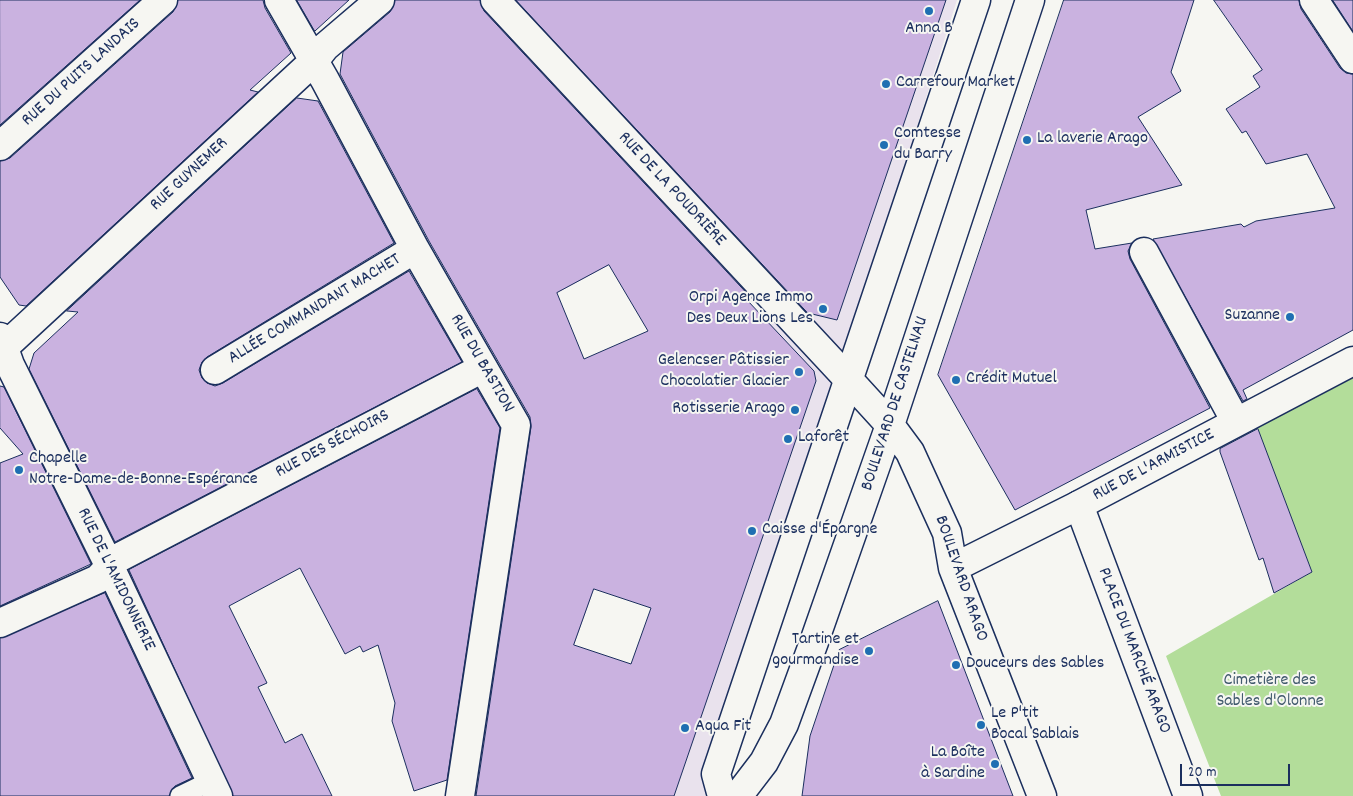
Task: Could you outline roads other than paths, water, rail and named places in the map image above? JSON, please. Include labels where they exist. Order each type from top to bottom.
[{"type":"street","name":"RUE DU PUITS LANDAIS","points":[[0,146],[163,0]]},
{"type":"street","name":"RUE DU BASTION","points":[[278,0],[314,61],[415,249],[516,425],[460,796]]},
{"type":"street","name":"RUE GUYNEMER","points":[[2,345],[314,61],[325,47],[380,0]]},
{"type":"street","name":"RUE DE LA POUDRIÈRE","points":[[495,0],[848,379]]},
{"type":"street","points":[[722,796],[716,774],[976,0]]},
{"type":"street","name":"BOULEVARD DE CASTELNAU","points":[[738,796],[764,762],[784,724],[890,425],[1030,0]]},
{"type":"street","points":[[1314,0],[1353,59]]},
{"type":"street","name":"ALLÉE COMMANDANT MACHET","points":[[215,370],[415,249]]},
{"type":"street","points":[[1144,252],[1236,422]]},
{"type":"street","name":"RUE DE L'AMIDONNERIE","points":[[2,345],[215,788]]},
{"type":"street","name":"RUE DE L'ARMISTICE","points":[[953,568],[1079,505],[1353,361]]},
{"type":"street","name":"RUE DES SÉCHOIRS","points":[[0,623],[98,579],[118,558],[483,368]]},
{"type":"street","name":"BOULEVARD ARAGO","points":[[848,379],[890,425],[910,452],[947,533],[953,568],[1042,796]]},
{"type":"street","name":"PLACE DU MARCHÉ ARAGO","points":[[1079,505],[1188,796]]},
{"type":"lane","points":[[180,796],[215,788]]},
{"type":"place","name":"Anna B","points":[[929,11]]},
{"type":"place","name":"Carrefour Market","points":[[886,84]]},
{"type":"place","name":"La laverie Arago","points":[[1027,140]]},
{"type":"place","name":"Comtesse du Barry","points":[[884,145]]},
{"type":"place","name":"Orpi Agence Immo Des Deux Lions Les","points":[[823,309]]},
{"type":"place","name":"Suzanne","points":[[1290,317]]},
{"type":"place","name":"Gelencser Pâtissier Chocolatier Glacier","points":[[799,372]]},
{"type":"place","name":"Crédit Mutuel","points":[[956,380]]},
{"type":"place","name":"Rotisserie Arago","points":[[795,410]]},
{"type":"place","name":"Laforêt","points":[[788,439]]},
{"type":"place","name":"Chapelle Notre-Dame-de-Bonne-Espérance","points":[[19,470]]},
{"type":"place","name":"Caisse d'Épargne","points":[[752,531]]},
{"type":"place","name":"Tartine et gourmandise","points":[[869,651]]},
{"type":"place","name":"Douceurs des Sables","points":[[956,665]]},
{"type":"place","name":"Le P'tit Bocal Sablais","points":[[981,725]]},
{"type":"place","name":"Aqua Fit","points":[[685,728]]},
{"type":"place","name":"La Boîte à Sardine","points":[[995,764]]},
{"type":"park label","name":"Cimetière des Sables d'Olonne","points":[[1270,692]]}]
